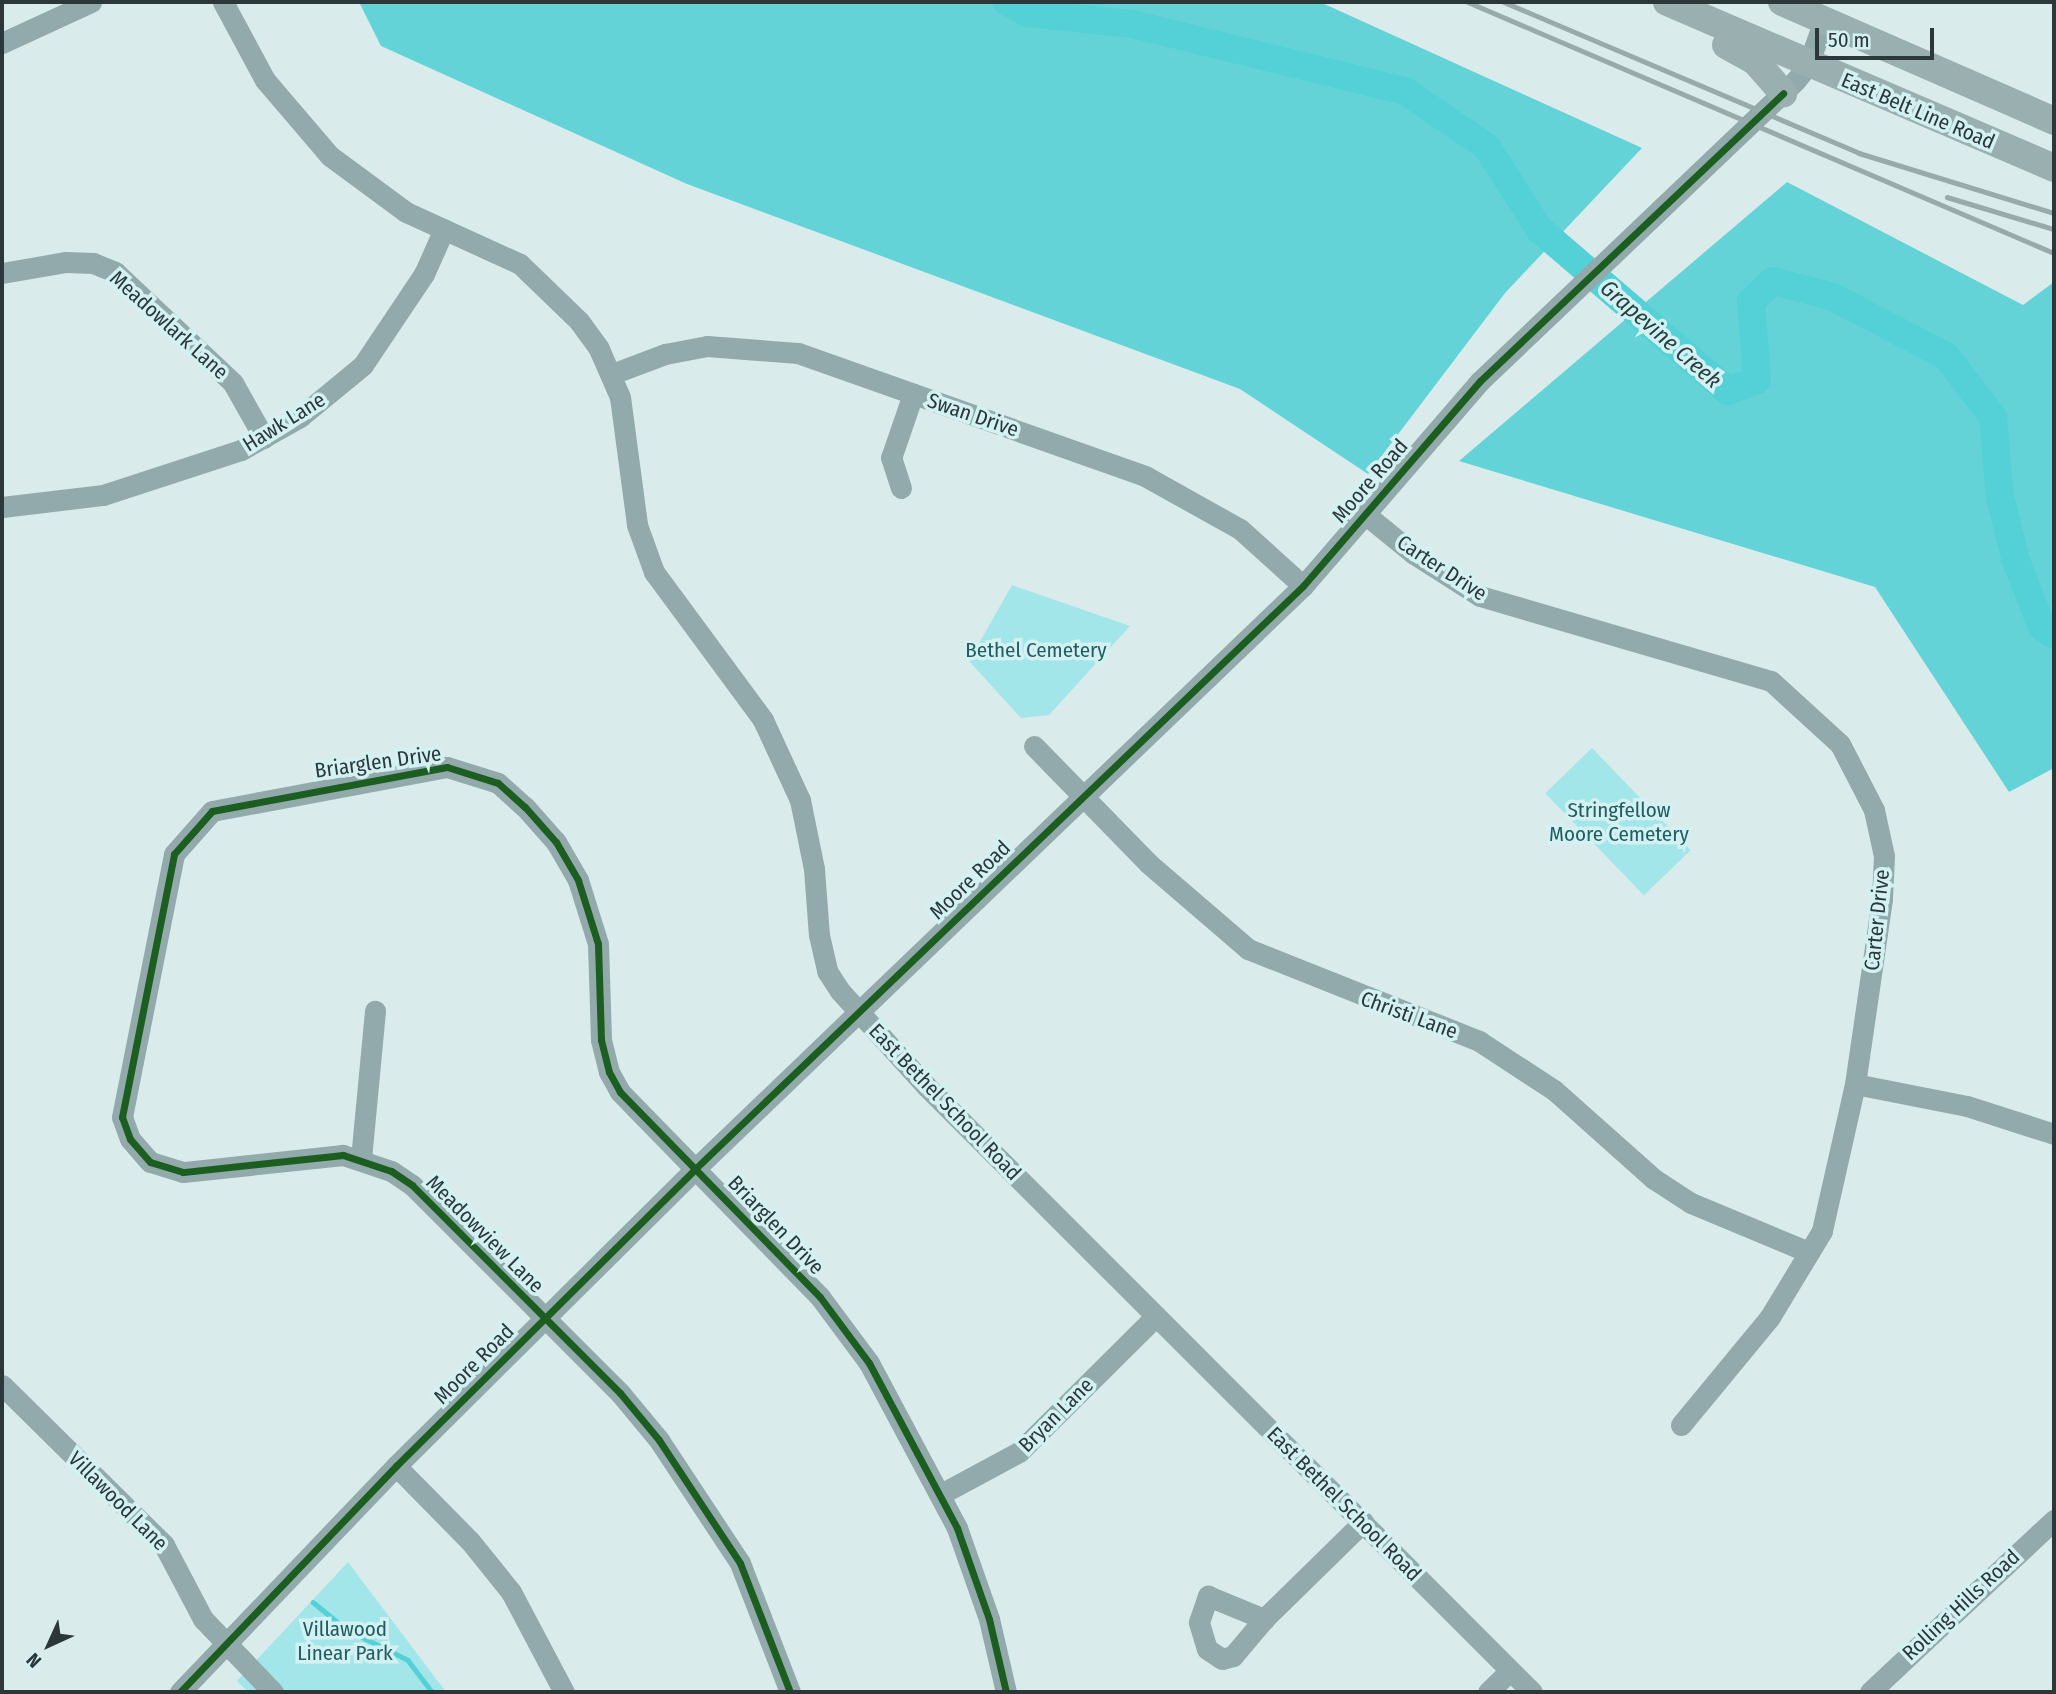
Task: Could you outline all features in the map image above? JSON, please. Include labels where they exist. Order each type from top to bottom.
[{"type":"main road","points":[[1647,2],[1755,61],[1783,93]]},
{"type":"main road","name":"East Belt Line Road","points":[[1667,2],[1808,65],[2054,168]]},
{"type":"main road","points":[[1782,2],[2054,121]]},
{"type":"street","points":[[2,43],[91,2]]},
{"type":"street","name":"East Bethel School Road","points":[[223,2],[265,80],[300,127],[370,188],[444,229],[520,264],[579,321],[611,374],[620,397],[637,525],[654,572],[732,671],[785,763],[807,830],[827,971],[858,1013],[1532,1692]]},
{"type":"street","name":"Moore Road","points":[[180,1692],[396,1466],[696,1168],[1080,796],[1303,586],[1480,382],[1783,93],[1808,65],[1824,20]]},
{"type":"street","name":"Hawk Lane","points":[[2,507],[103,495],[264,438],[363,365],[424,274],[444,229]]},
{"type":"street","name":"Meadowlark Lane","points":[[2,273],[66,262],[93,262],[115,272],[233,383],[264,438]]},
{"type":"street","name":"Swan Drive","points":[[611,374],[665,354],[743,346],[798,354],[1145,476],[1190,498],[1240,529],[1303,586]]},
{"type":"street","points":[[901,488],[891,458],[913,394]]},
{"type":"street","name":"Carter Drive","points":[[1365,514],[1413,554],[1480,596],[1771,681],[1840,744],[1874,810],[1884,856],[1855,1084],[1822,1231],[1770,1317],[1681,1425]]},
{"type":"street","name":"Christi Lane","points":[[1034,746],[1080,796],[1248,949],[1338,989],[1479,1041],[1554,1090],[1654,1179],[1691,1203],[1809,1252]]},
{"type":"street","name":"Briarglen Drive","points":[[174,854],[200,821],[232,804],[447,767],[498,783],[556,842],[578,880],[598,944],[601,1041],[609,1072],[621,1092],[843,1325],[905,1423],[941,1494],[989,1619],[1006,1692]]},
{"type":"street","name":"Meadowview Lane","points":[[174,854],[122,1117],[130,1139],[150,1162],[183,1172],[343,1155],[361,1159],[412,1185],[620,1393],[716,1521],[740,1563],[790,1692]]},
{"type":"street","points":[[361,1159],[374,1011]]},
{"type":"street","points":[[1855,1084],[1968,1106],[2054,1134]]},
{"type":"street","name":"Bryan Lane","points":[[941,1494],[1019,1452],[1156,1316]]},
{"type":"street","name":"Villawood Lane","points":[[2,1385],[164,1545],[195,1607],[273,1692]]},
{"type":"street","points":[[396,1466],[470,1541],[511,1592],[564,1692]]},
{"type":"street","name":"Rolling Hills Road","points":[[1871,1692],[2054,1520]]},
{"type":"street","points":[[1264,1619],[1363,1522]]},
{"type":"street","points":[[1488,1692],[1510,1671]]},
{"type":"green space","name":"Bethel Cemetery","points":[[1012,585],[1130,626],[1049,715],[1021,718],[969,661]]},
{"type":"green space","name":"Stringfellow Moore Cemetery","points":[[1592,748],[1691,850],[1644,895],[1545,793]]},
{"type":"green space","name":"Villawood Linear Park","points":[[348,1562],[446,1692],[248,1692],[237,1681]]},
{"type":"shaded area","points":[[359,2],[1320,2],[1642,148],[1505,293],[1368,474],[1240,389],[687,184],[381,46]]},
{"type":"shaded area","points":[[1787,182],[2023,305],[2054,282],[2054,768],[2009,792],[1875,587],[1459,461]]},
{"type":"waterway","name":"Grapevine Creek","points":[[1007,2],[1027,13],[1132,24],[1405,91],[1487,147],[1539,229],[1728,391],[1757,380],[1751,301],[1773,281],[1833,297],[1946,356],[1993,417],[2000,497],[2016,561],[2042,627],[2054,635]]},
{"type":"waterway","points":[[313,1602],[346,1629],[408,1660],[432,1692]]},
{"type":"railway","points":[[1468,2],[2054,253]]},
{"type":"railway","points":[[1504,2],[1859,153],[2054,213]]},
{"type":"railway","points":[[1947,197],[2054,229]]},
{"type":"cycle path","points":[[180,1692],[396,1466],[696,1168],[1303,586],[1480,381],[1783,93]]},
{"type":"cycle path","points":[[790,1692],[740,1563],[659,1440],[620,1393],[412,1185],[391,1171],[343,1155],[183,1172],[150,1162],[130,1139],[122,1117],[174,854],[212,811],[447,767],[498,783],[525,807],[556,842],[578,880],[598,944],[601,1040],[609,1072],[620,1092],[820,1297],[869,1363],[957,1528],[989,1619],[1006,1692]]}]
